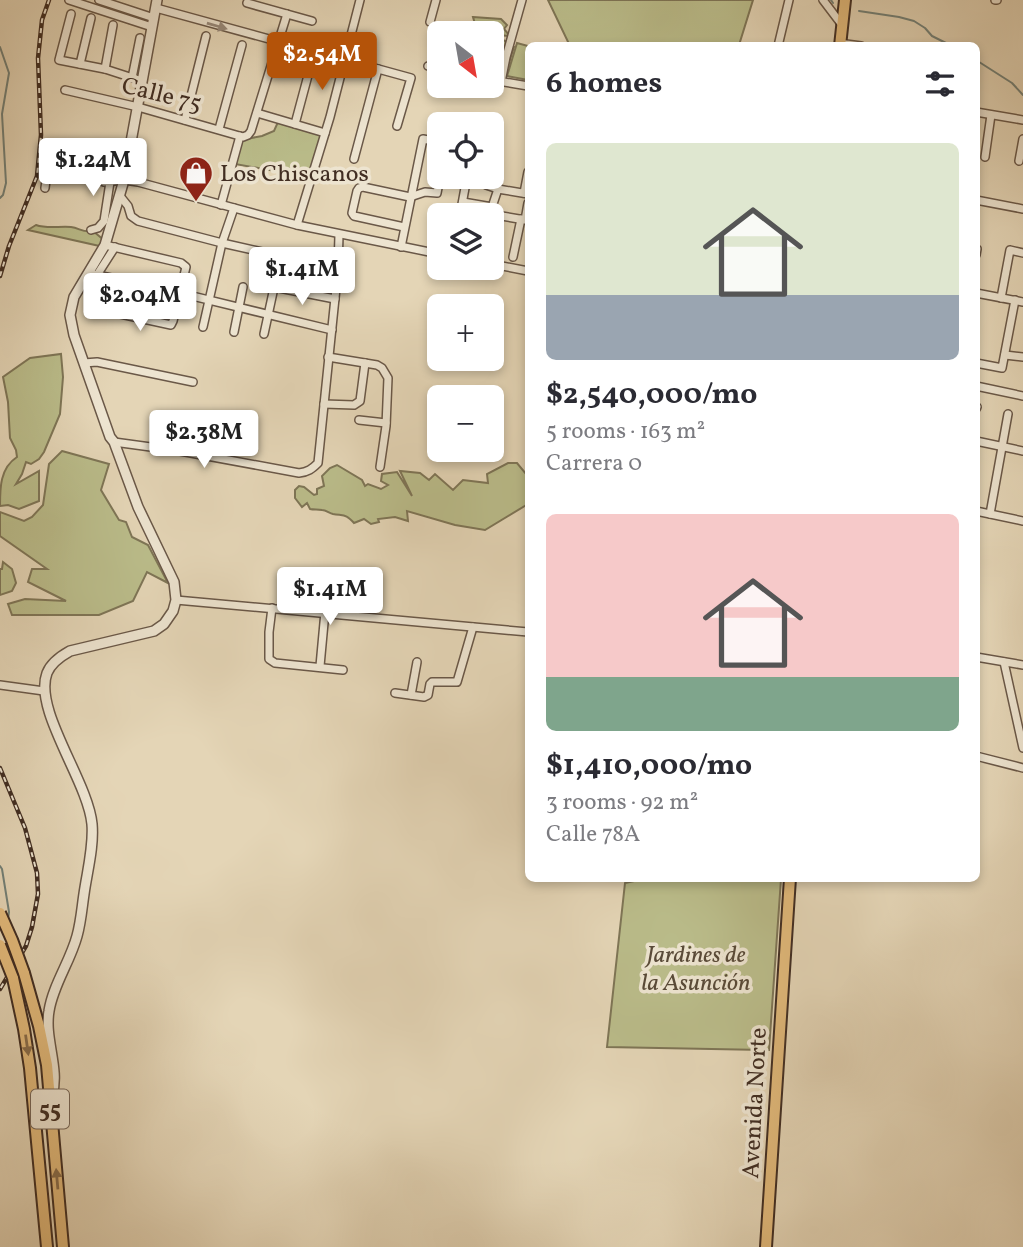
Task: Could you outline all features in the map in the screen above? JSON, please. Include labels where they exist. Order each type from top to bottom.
[{"type":"main road","points":[[841,42],[845,0]]},
{"type":"main road","points":[[841,42],[850,0]]},
{"type":"main road","name":"Avenida Norte","points":[[766,1247],[792,882]]},
{"type":"main road","name":"Avenida Norte","points":[[773,1247],[792,882]]},
{"type":"main road","name":"55","points":[[0,913],[24,973],[47,1065],[63,1247]]},
{"type":"main road","name":"55","points":[[0,945],[13,978],[24,1029],[47,1247]]},
{"type":"street","points":[[69,0],[154,13]]},
{"type":"street","points":[[99,0],[279,42],[411,78],[397,126]]},
{"type":"street","points":[[297,225],[330,117],[360,0]]},
{"type":"street","points":[[430,21],[436,0]]},
{"type":"street","points":[[504,67],[522,0]]},
{"type":"street","points":[[779,42],[789,0]]},
{"type":"street","points":[[823,0],[842,25]]},
{"type":"street","points":[[247,3],[312,21]]},
{"type":"street","points":[[137,80],[154,13]]},
{"type":"street","points":[[71,14],[59,60],[105,69],[137,80]]},
{"type":"street","points":[[221,205],[244,135],[251,131],[287,14]]},
{"type":"street","points":[[80,64],[91,18]]},
{"type":"street","points":[[105,69],[113,25]]},
{"type":"street","points":[[184,120],[206,36]]},
{"type":"street","points":[[49,1101],[54,1087],[48,1028],[49,1008],[77,936],[91,851],[92,825],[86,796],[44,698],[44,682],[48,670],[69,651],[154,631],[164,624],[173,611],[176,600],[173,582],[138,508],[112,440],[69,315],[74,297],[110,246],[138,107],[140,38]]},
{"type":"street","points":[[219,129],[242,45]]},
{"type":"street","points":[[295,124],[310,68]]},
{"type":"street","points":[[354,159],[378,69]]},
{"type":"street","points":[[504,82],[525,86]]},
{"type":"street","name":"Calle 75","points":[[65,90],[244,135]]},
{"type":"street","points":[[257,113],[325,133]]},
{"type":"street","points":[[980,113],[1023,120]]},
{"type":"street","points":[[985,157],[991,115]]},
{"type":"street","points":[[401,247],[423,139],[427,140]]},
{"type":"street","points":[[1019,161],[1023,139]]},
{"type":"street","points":[[45,188],[49,157],[51,152],[60,146],[71,148],[77,158],[104,182],[124,180],[297,225],[427,252]]},
{"type":"street","points":[[91,230],[98,228],[104,220],[110,181]]},
{"type":"street","points":[[404,227],[354,216],[352,213],[359,187],[410,197],[425,192],[436,193],[437,189]]},
{"type":"street","points":[[493,203],[498,189],[525,194]]},
{"type":"street","points":[[120,196],[133,219],[222,243],[338,269]]},
{"type":"street","points":[[980,201],[1023,209]]},
{"type":"street","points":[[203,327],[222,243],[234,208]]},
{"type":"street","points":[[504,217],[525,220],[513,257]]},
{"type":"street","points":[[112,440],[299,473],[306,473],[318,463],[340,235]]},
{"type":"street","points":[[102,310],[172,324],[185,265],[110,246]]},
{"type":"street","points":[[1001,298],[1010,250],[1023,253]]},
{"type":"street","points":[[504,266],[525,270]]},
{"type":"street","points":[[264,334],[278,269]]},
{"type":"street","points":[[92,274],[332,330]]},
{"type":"street","points":[[234,332],[243,287]]},
{"type":"street","points":[[274,287],[335,299]]},
{"type":"street","points":[[980,294],[1019,301],[1002,368],[980,364]]},
{"type":"street","points":[[1005,355],[1023,358]]},
{"type":"street","points":[[328,358],[377,365],[388,378],[380,467]]},
{"type":"street","points":[[84,363],[97,362],[193,382]]},
{"type":"street","points":[[324,404],[358,404],[365,363]]},
{"type":"street","points":[[980,387],[1023,396]]},
{"type":"street","points":[[990,514],[1007,414]]},
{"type":"street","points":[[359,421],[386,423]]},
{"type":"street","points":[[980,442],[1023,451]]},
{"type":"street","points":[[980,512],[1023,519]]},
{"type":"street","points":[[176,600],[525,632]]},
{"type":"street","points":[[272,608],[270,659],[275,663],[343,670]]},
{"type":"street","points":[[320,666],[325,612]]},
{"type":"street","points":[[395,693],[425,697],[434,681],[457,682],[473,627]]},
{"type":"street","points":[[980,658],[1023,666]]},
{"type":"street","points":[[411,695],[417,662]]},
{"type":"street","points":[[1004,662],[1023,748]]},
{"type":"street","points":[[0,685],[44,691]]},
{"type":"street","points":[[980,755],[1023,768]]},
{"type":"green space","points":[[548,0],[753,0],[740,42],[568,42]]},
{"type":"green space","points":[[473,17],[503,21],[474,21]]},
{"type":"green space","points":[[504,40],[514,47],[508,66],[504,64]]},
{"type":"green space","points":[[517,43],[525,45],[525,79],[507,76]]},
{"type":"green space","points":[[278,122],[322,135],[310,177],[235,164],[241,140],[274,131]]},
{"type":"green space","points":[[36,225],[93,231],[105,241],[104,247],[28,230]]},
{"type":"green space","points":[[61,354],[63,377],[60,414],[44,452],[31,464],[26,462],[16,484],[39,471],[39,501],[19,509],[8,505],[0,506],[4,473],[17,457],[10,438],[8,402],[3,377],[30,358]]},
{"type":"green space","points":[[62,451],[109,464],[101,490],[119,520],[126,522],[132,537],[148,545],[168,583],[147,572],[133,601],[99,615],[12,615],[8,604],[25,599],[66,601],[28,582],[32,569],[47,569],[0,536],[0,512],[24,521],[43,505],[49,464]]},
{"type":"green space","points":[[508,463],[517,463],[525,473],[525,506],[485,530],[455,525],[407,511],[408,521],[395,517],[378,519],[379,522],[371,524],[364,519],[354,523],[345,516],[310,509],[307,503],[302,507],[295,498],[295,490],[299,486],[314,495],[317,494],[317,489],[324,486],[322,476],[337,465],[362,480],[365,486],[368,484],[381,489],[388,485],[381,481],[382,474],[397,472],[412,496],[400,471],[420,473],[429,480],[435,474],[453,490],[463,480],[488,483],[487,474]]},
{"type":"green space","points":[[3,562],[12,569],[16,583],[12,591],[0,595],[0,569]]},
{"type":"green space","name":"Jardines de la Asunción","points":[[781,882],[769,1050],[607,1047],[625,883]]},
{"type":"waterway","points":[[859,11],[914,21],[944,42]]},
{"type":"waterway","points":[[0,47],[9,73],[2,114],[6,183],[0,198]]},
{"type":"waterway","points":[[980,63],[1012,83],[1023,95]]},
{"type":"waterway","points":[[0,866],[8,919]]},
{"type":"railway","points":[[0,276],[37,176],[41,135],[38,58],[42,20],[49,0]]},
{"type":"railway","points":[[0,768],[25,828],[37,873],[38,894],[26,946],[0,989]]},
{"type":"place","name":"Los Chiscanos","points":[[196,203]]}]
